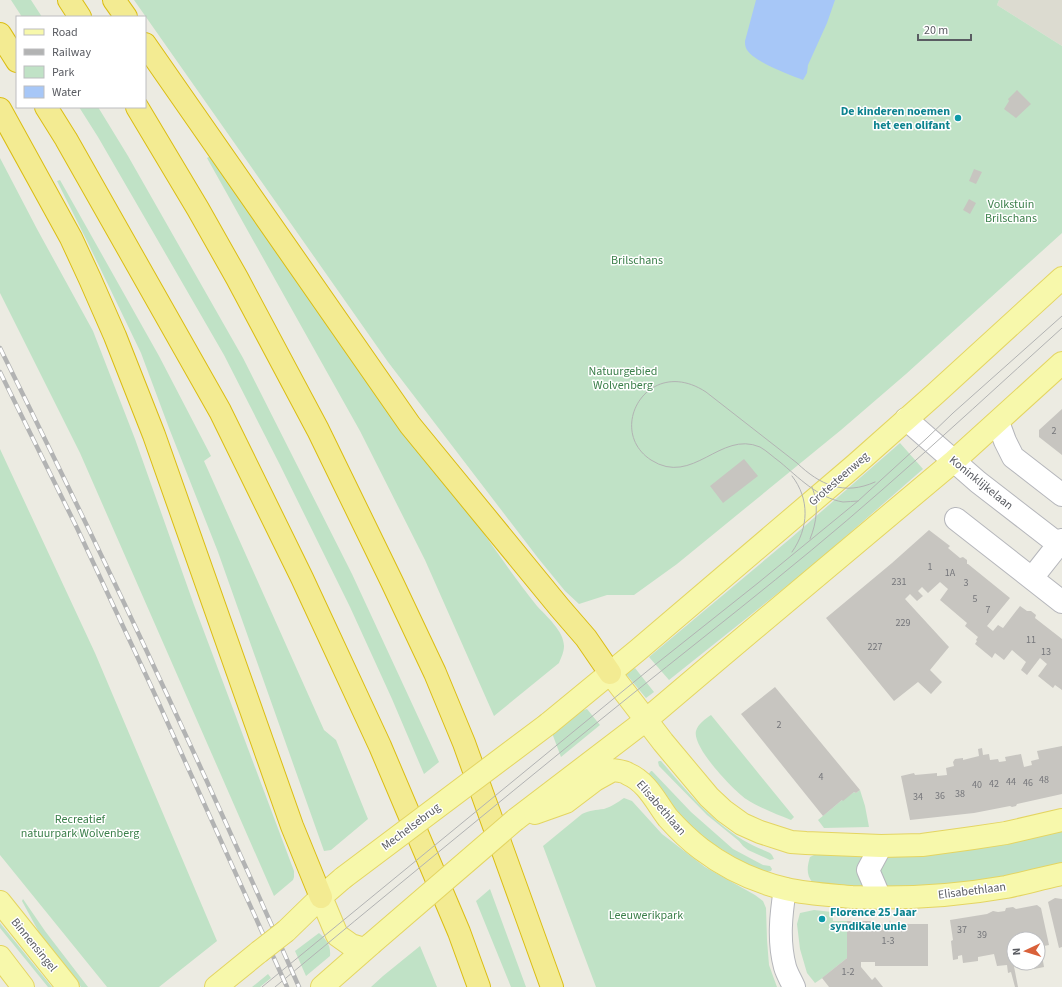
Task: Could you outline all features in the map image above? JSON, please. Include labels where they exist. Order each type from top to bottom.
[{"type":"highway","points":[[70,0],[79,16]]},
{"type":"highway","points":[[114,0],[125,16]]},
{"type":"highway","points":[[0,34],[16,59]]},
{"type":"highway","points":[[146,45],[410,425],[586,638],[610,673]]},
{"type":"highway","points":[[47,108],[224,418],[302,578],[380,746],[459,932],[479,987]]},
{"type":"highway","points":[[138,108],[237,278],[322,437],[435,673],[464,743],[552,987]]},
{"type":"highway","points":[[0,109],[71,238],[115,336],[154,435],[292,826],[321,897]]},
{"type":"main road","name":"Grotesteenweg","points":[[610,673],[831,486],[935,394],[1062,278]]},
{"type":"main road","points":[[573,787],[646,720],[954,461],[1062,363]]},
{"type":"main road","points":[[610,673],[709,797],[724,811],[742,824],[760,832],[791,842],[881,846],[922,845],[1006,833],[1062,820]]},
{"type":"main road","name":"Mechelsebrug","points":[[216,987],[286,931],[343,878],[548,724],[610,673]]},
{"type":"main road","name":"Elisabethlaan","points":[[368,946],[515,820],[566,802],[573,787],[594,780],[613,770],[627,773],[638,779],[683,834],[701,849],[742,874],[785,889],[815,894],[880,898],[959,894],[1007,887],[1062,874]]},
{"type":"main road","points":[[321,897],[338,935],[350,945],[368,946]]},
{"type":"main road","name":"Binnensingel","points":[[0,902],[68,987]]},
{"type":"main road","points":[[322,987],[368,946]]},
{"type":"main road","points":[[0,957],[23,987]]},
{"type":"street","name":"Koninklijkelaan","points":[[906,419],[984,487],[1061,544],[1032,578]]},
{"type":"street","points":[[998,422],[1013,457],[1062,495]]},
{"type":"street","points":[[956,519],[1062,602]]},
{"type":"street","points":[[880,898],[868,870],[881,846]]},
{"type":"street","points":[[785,889],[781,924],[781,944],[785,967],[794,987]]},
{"type":"shaded area","points":[[999,0],[1062,0],[1062,46],[997,5]]},
{"type":"green space","points":[[11,0],[31,0],[41,16],[21,16]]},
{"type":"green space","name":"Natuurgebied Wolvenberg","points":[[134,0],[999,0],[997,5],[1062,46],[1062,233],[906,374],[841,430],[677,564],[634,595],[607,595],[579,604],[565,591],[538,558],[388,362]]},
{"type":"green space","points":[[80,108],[99,108],[128,156],[243,358],[352,574],[439,762],[424,774],[350,607],[224,355],[98,137]]},
{"type":"green space","points":[[214,154],[509,569],[537,606],[558,629],[561,635],[564,648],[559,663],[494,716],[425,560],[360,431],[207,158]]},
{"type":"green space","points":[[0,158],[93,331],[135,439],[194,605],[294,871],[293,880],[274,896],[80,453],[0,293]]},
{"type":"green space","points":[[60,180],[159,356],[211,456],[204,461],[324,730],[336,740],[368,819],[331,850],[324,851],[218,552],[141,353],[57,181]]},
{"type":"green space","points":[[900,443],[923,469],[812,566],[669,680],[649,657],[791,538]]},
{"type":"green space","name":"Recreatief natuurpark Wolvenberg","points":[[0,449],[95,653],[217,941],[159,987],[107,987],[0,855]]},
{"type":"green space","points":[[635,668],[654,692],[646,698],[626,674]]},
{"type":"green space","points":[[587,709],[600,725],[561,757],[552,733],[577,712]]},
{"type":"green space","points":[[711,715],[794,817],[791,820],[762,808],[746,799],[723,778],[715,768],[700,747],[696,738],[697,728]]},
{"type":"green space","points":[[659,761],[661,761],[699,804],[719,823],[743,840],[770,853],[774,859],[770,860],[748,850],[743,846],[707,815],[659,766]]},
{"type":"green space","points":[[651,771],[691,812],[733,849],[763,865],[770,866],[772,869],[771,871],[766,872],[741,861],[700,836],[674,811],[645,778]]},
{"type":"green space","points":[[860,790],[869,827],[824,828],[818,820],[842,800]]},
{"type":"green space","name":"Leeuwerikpark","points":[[624,798],[632,801],[662,834],[705,867],[763,901],[766,908],[769,965],[777,987],[596,987],[543,846],[582,814],[607,808]]},
{"type":"green space","points":[[1062,829],[1062,866],[958,886],[866,889],[813,883],[808,874],[810,857],[814,855]]},
{"type":"green space","points":[[490,889],[526,987],[511,987],[476,901]]},
{"type":"green space","points":[[23,899],[45,931],[88,987],[81,987],[41,936],[22,901]]},
{"type":"green space","points":[[814,910],[832,912],[833,921],[847,921],[847,958],[815,983],[807,973],[800,949],[797,924],[800,913]]},
{"type":"green space","points":[[0,923],[52,987],[48,987],[0,928]]},
{"type":"green space","points":[[319,933],[328,943],[330,956],[306,976],[295,951]]},
{"type":"green space","points":[[420,946],[437,987],[371,987],[383,976]]},
{"type":"green space","points":[[268,974],[271,978],[260,987],[252,987]]},
{"type":"water","points":[[756,0],[835,0],[803,80],[763,63],[749,53],[746,48],[745,41]]},
{"type":"building","points":[[1017,90],[1031,104],[1016,118],[1004,109],[1009,101],[1008,99]]},
{"type":"building","points":[[974,169],[982,172],[976,184],[969,181]]},
{"type":"building","points":[[969,199],[976,203],[970,214],[963,210]]},
{"type":"building","points":[[1062,409],[1062,455],[1039,437],[1039,430]]},
{"type":"building","points":[[744,459],[758,476],[723,503],[710,486]]},
{"type":"building","points":[[929,530],[950,546],[948,548],[960,558],[963,557],[967,560],[967,564],[1010,598],[987,626],[993,631],[998,625],[1003,628],[1020,606],[1027,611],[1031,611],[1036,615],[1035,618],[1062,639],[1062,690],[1055,685],[1053,688],[1038,676],[1047,664],[1040,658],[1027,675],[1021,670],[1026,662],[1012,650],[1004,660],[995,653],[992,658],[975,644],[978,637],[965,626],[967,623],[940,600],[948,589],[940,582],[928,593],[922,587],[918,591],[923,596],[917,601],[910,594],[905,599],[949,647],[930,670],[942,682],[931,694],[918,682],[894,701],[826,618]]},
{"type":"building","points":[[775,687],[860,790],[856,793],[854,792],[843,801],[842,800],[823,816],[741,714]]},
{"type":"building","points":[[1062,746],[1062,794],[1017,804],[1016,806],[1012,807],[1010,806],[974,813],[910,820],[901,776],[914,773],[915,775],[937,773],[937,776],[947,775],[946,768],[954,766],[953,762],[955,759],[963,758],[963,760],[979,756],[978,749],[982,748],[983,755],[989,754],[990,760],[998,759],[999,762],[1006,761],[1005,757],[1021,754],[1024,767],[1032,765],[1031,761],[1039,759],[1037,751]]},
{"type":"building","points":[[1055,898],[1062,899],[1062,947],[1059,948],[1048,902]]},
{"type":"building","points":[[1037,905],[1041,908],[1046,931],[1006,931],[1006,965],[997,966],[994,954],[978,957],[978,961],[963,963],[962,955],[958,956],[958,959],[953,960],[951,941],[953,940],[950,920],[987,914],[993,911],[1005,911],[1006,908],[1013,907],[1016,909]]},
{"type":"building","points":[[890,920],[891,924],[928,924],[928,966],[875,966],[875,962],[861,962],[861,967],[872,980],[875,977],[883,987],[829,987],[822,978],[847,958],[847,921],[874,921],[874,924],[889,924]]},
{"type":"building","points":[[1046,931],[1049,945],[1046,946]]},
{"type":"building","points":[[1008,971],[1015,971],[1018,987],[1015,987],[1011,972],[1008,973]]},
{"type":"tram line","points":[[262,987],[651,668],[858,501],[953,413],[1062,316]]},
{"type":"tram line","points":[[275,987],[394,888],[847,520],[950,430],[1062,328]]},
{"type":"tram line","points":[[858,501],[843,502],[834,500],[817,492],[763,449],[746,444],[732,446],[680,467],[666,466],[651,460],[638,447],[632,431],[633,415],[640,400],[651,389],[666,382],[685,383],[706,392],[806,471],[824,482],[843,488],[864,486],[875,482]]},
{"type":"tram line","points":[[792,476],[802,494],[805,514],[802,533],[792,552]]},
{"type":"tram line","points":[[810,539],[816,520],[816,500],[812,487]]},
{"type":"railway","points":[[0,348],[142,641],[222,814],[299,987]]},
{"type":"railway","points":[[0,372],[77,528],[151,686],[287,987]]},
{"type":"place","name":"De kinderen noemen het een olifant","points":[[958,118]]},
{"type":"place","name":"Florence 25 Jaar syndikale unie","points":[[822,919]]},
{"type":"park label","name":"Volkstuin Brilschans","points":[[1011,211]]},
{"type":"park label","name":"Brilschans","points":[[637,260]]}]
